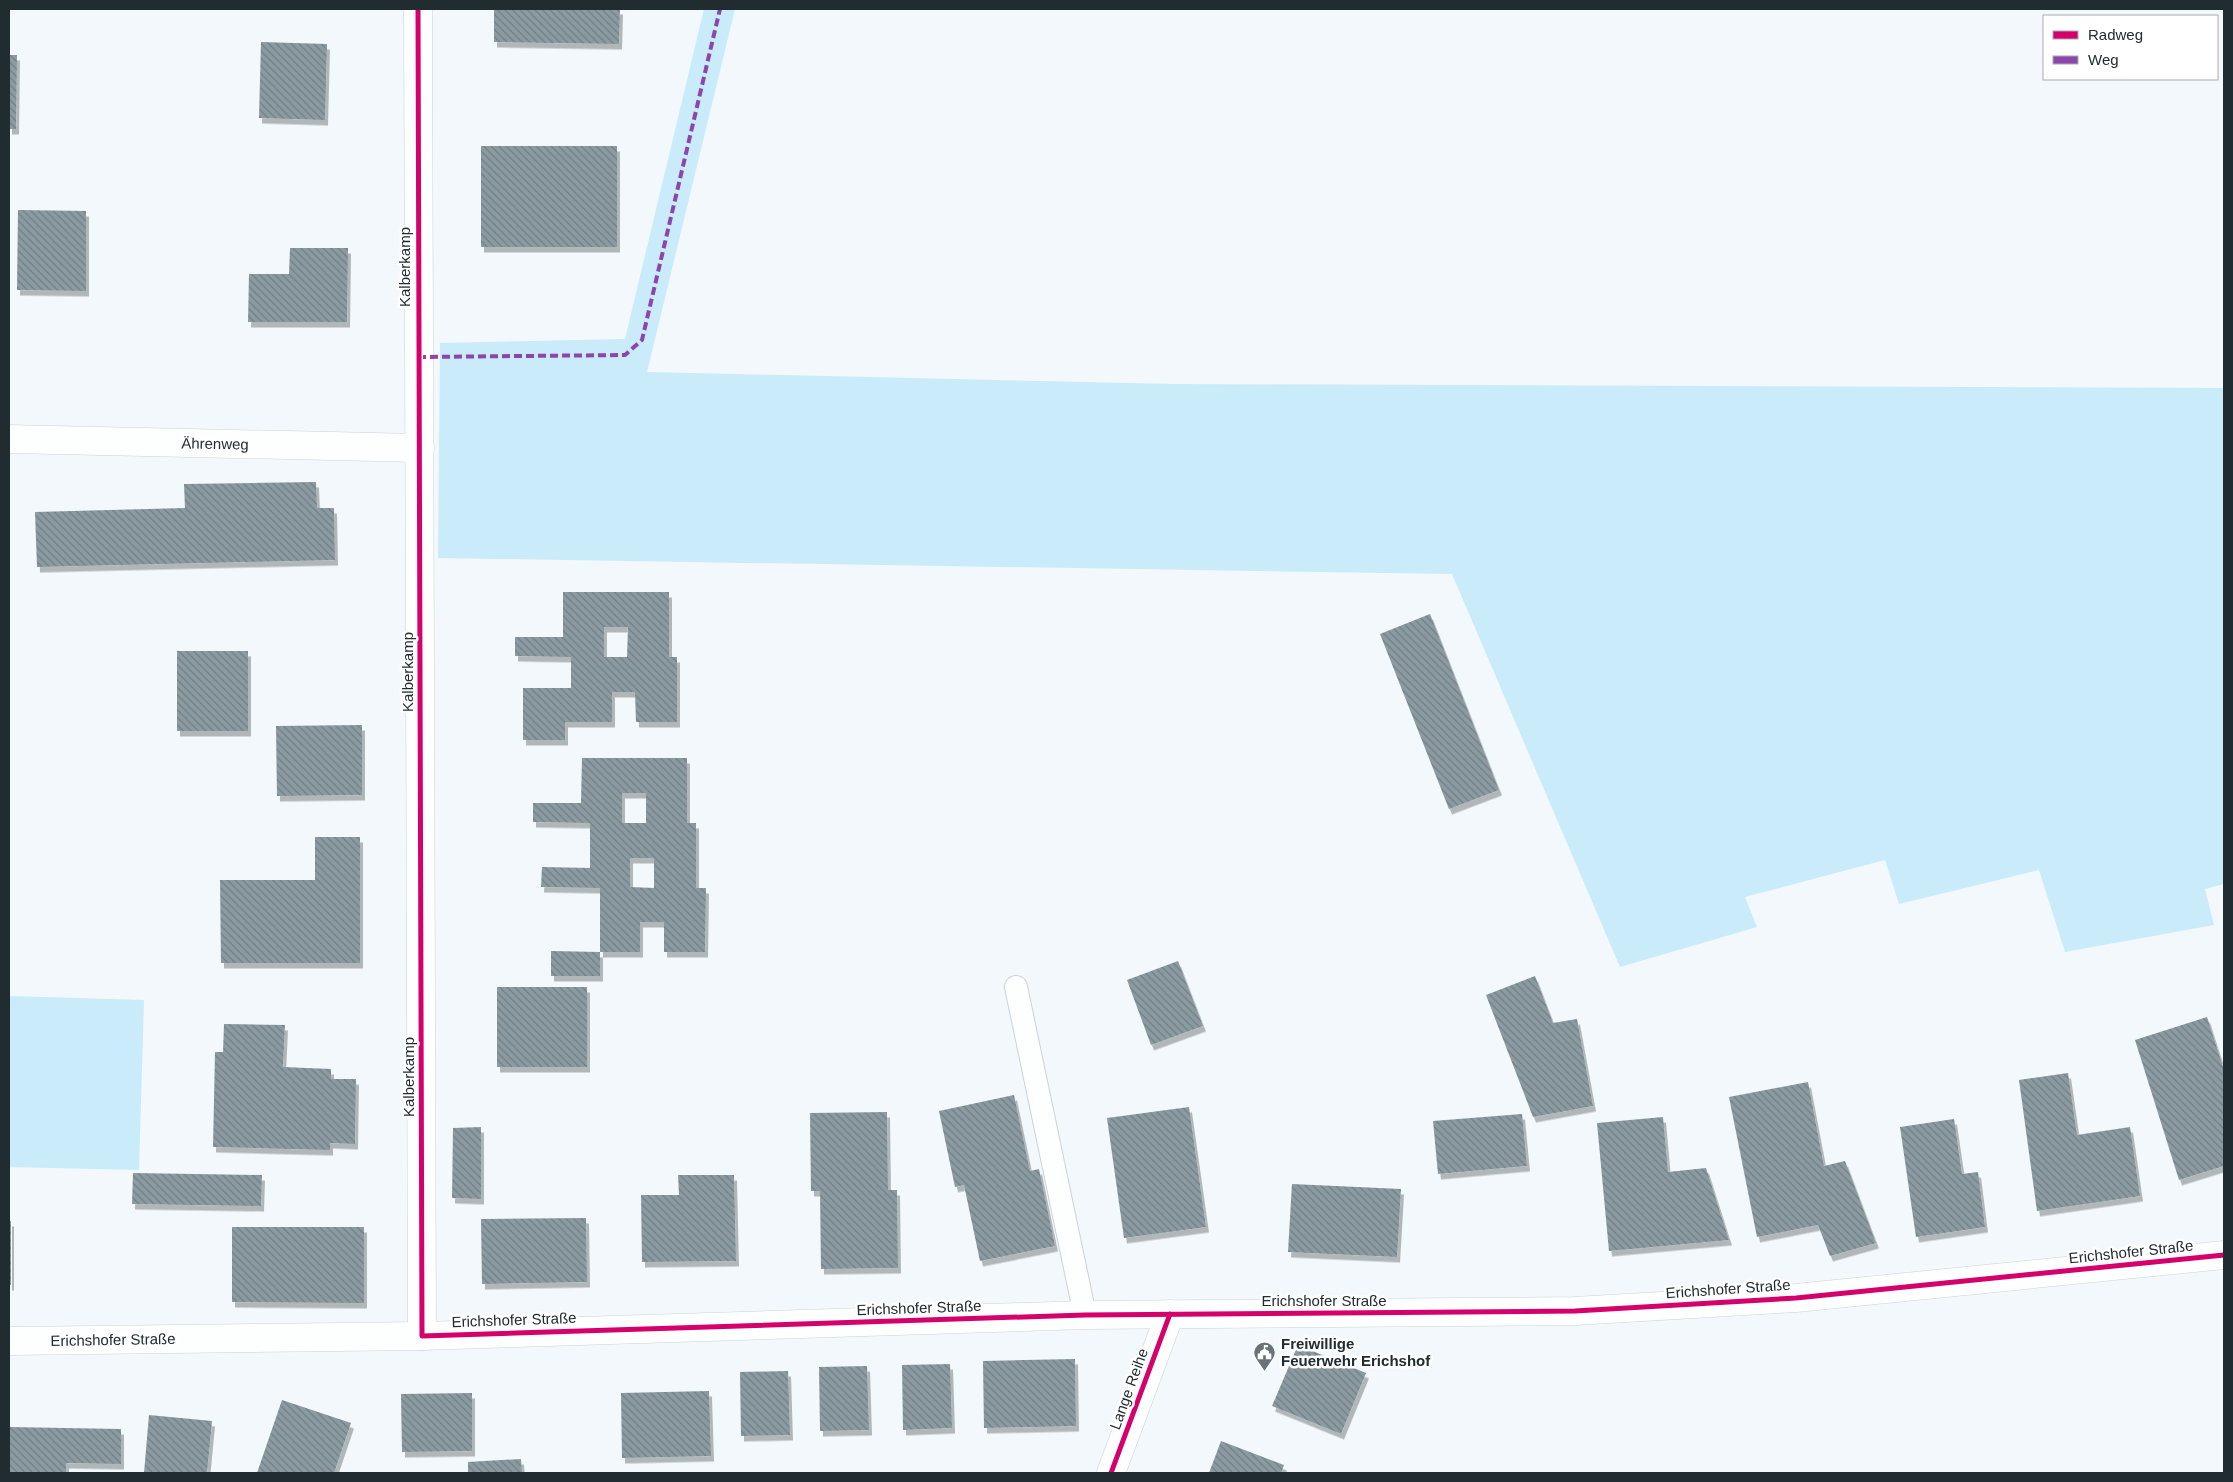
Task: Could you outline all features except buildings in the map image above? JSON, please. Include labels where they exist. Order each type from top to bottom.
[{"type":"street","name":"Kalberkamp","points":[[418,9],[422,1336]]},
{"type":"street","name":"Ährenweg","points":[[9,439],[420,448]]},
{"type":"street","name":"Erichshofer Straße","points":[[9,1341],[422,1336],[1085,1315],[1575,1311],[1796,1298],[2224,1255]]},
{"type":"street","name":"Lange Reihe","points":[[1112,1473],[1170,1314]]},
{"type":"lane","points":[[1016,987],[1085,1315]]},
{"type":"shaded area","points":[[704,9],[735,9],[647,372],[1173,384],[2224,388],[2224,884],[2205,889],[2214,925],[2065,952],[2039,870],[1899,904],[1885,860],[1745,897],[1757,927],[1620,967],[1452,574],[438,558],[440,343],[625,339]]},
{"type":"shaded area","points":[[9,996],[144,1000],[139,1170],[9,1167]]},
{"type":"marked path","points":[[418,357],[625,355],[642,340],[720,9]]},
{"type":"cycle path","points":[[418,9],[422,1336],[1085,1315],[1575,1311],[1796,1298],[2224,1255]]},
{"type":"cycle path","points":[[1111,1473],[1170,1314]]},
{"type":"place","name":"Freiwillige Feuerwehr Erichshof","points":[[1265,1372]]}]
